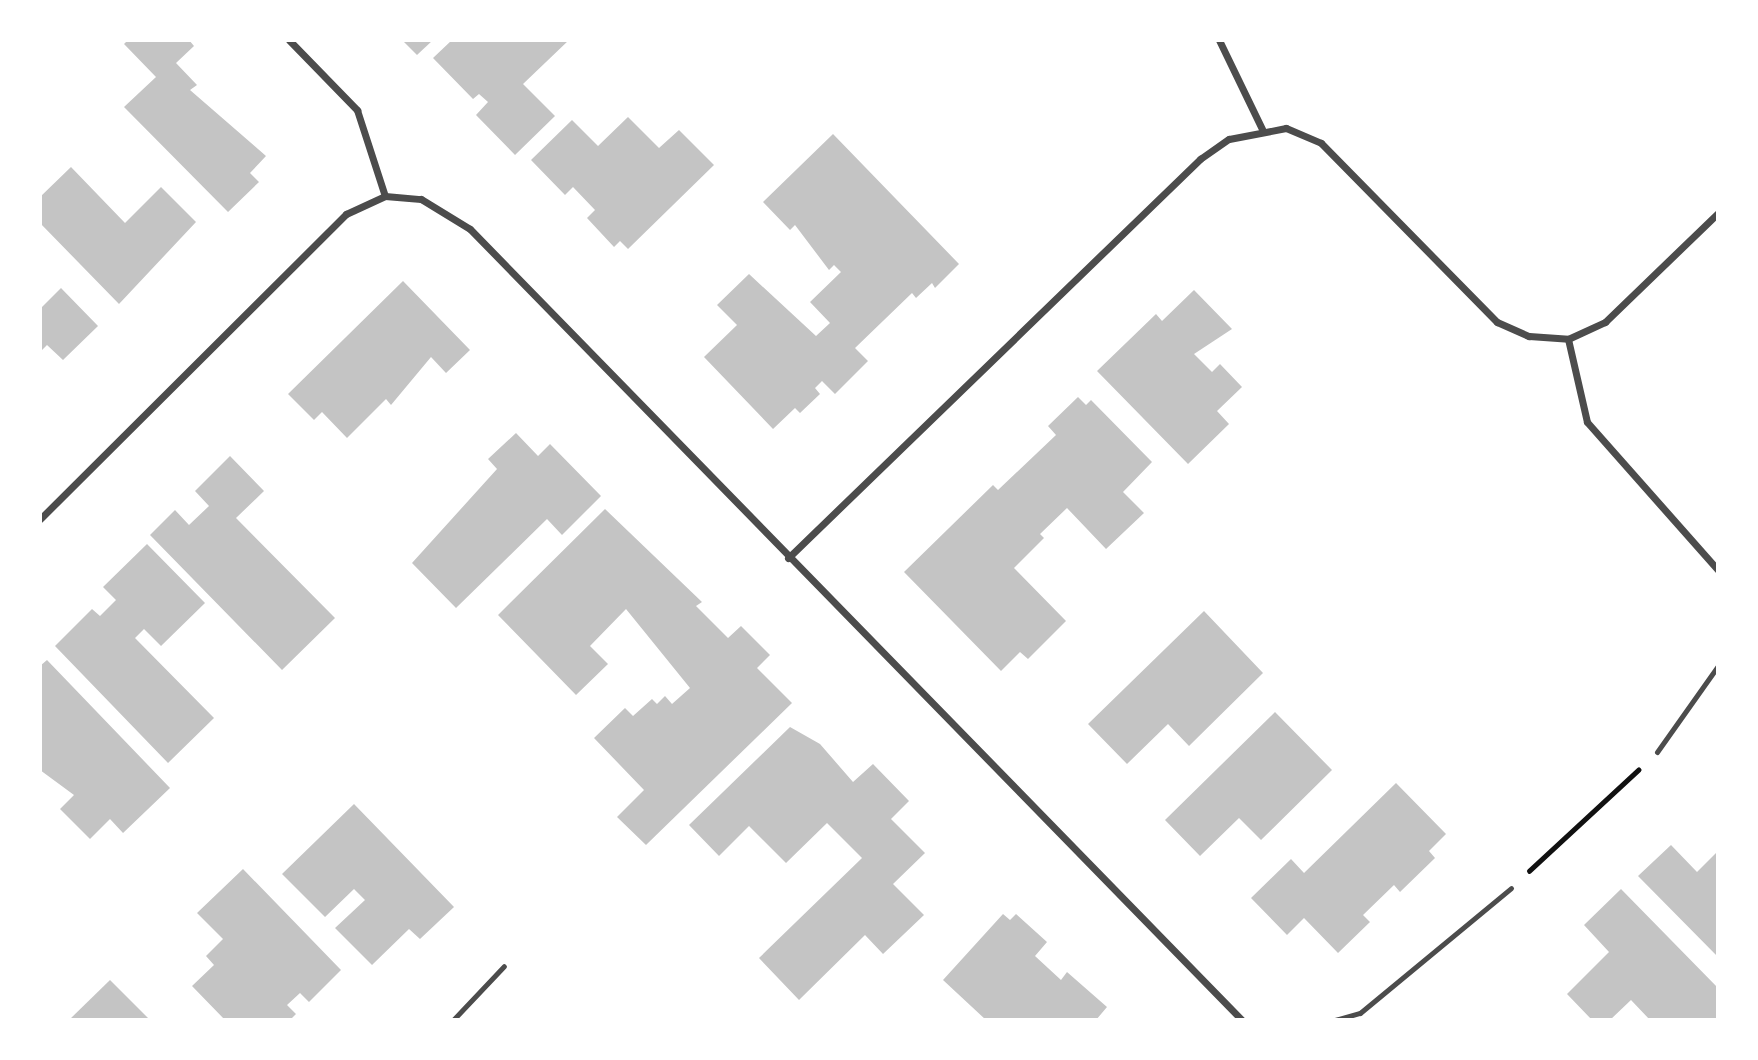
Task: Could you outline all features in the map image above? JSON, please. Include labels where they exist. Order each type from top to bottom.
[{"type":"street","points":[[289,40],[357,110],[385,197]]},
{"type":"street","points":[[1219,40],[1262,129]]},
{"type":"street","points":[[788,558],[1200,159],[1229,139],[1262,129],[1286,128],[1321,143],[1497,322],[1529,336],[1568,339],[1605,322],[1718,213]]},
{"type":"street","points":[[40,519],[346,214],[385,197],[421,199],[470,229],[788,558],[1242,1020]]},
{"type":"street","points":[[1568,339],[1587,422],[1718,570]]},
{"type":"lane","points":[[1657,752],[1718,666]]},
{"type":"lane","points":[[1335,1020],[1360,1013],[1511,888]]},
{"type":"lane","points":[[453,1020],[504,967]]},
{"type":"path","points":[[1511,888],[1657,752]]},
{"type":"building","points":[[128,40],[189,40],[194,46],[176,63],[197,85],[190,90],[266,156],[250,173],[259,182],[228,212],[124,107],[156,77],[124,44]]},
{"type":"building","points":[[402,40],[433,40],[417,55]]},
{"type":"building","points":[[452,40],[569,40],[523,84],[555,116],[515,155],[476,115],[488,102],[479,94],[473,99],[433,58]]},
{"type":"building","points":[[628,117],[659,148],[679,130],[714,165],[628,249],[620,241],[614,247],[587,218],[595,210],[573,187],[565,195],[531,160],[572,120],[598,146]]},
{"type":"building","points":[[833,134],[959,264],[935,288],[932,283],[916,298],[912,293],[855,348],[868,361],[835,394],[822,381],[815,388],[820,394],[800,413],[795,408],[773,429],[704,357],[737,325],[717,305],[749,274],[816,336],[830,323],[810,302],[841,272],[834,265],[829,270],[795,225],[790,230],[763,202]]},
{"type":"building","points":[[71,167],[125,223],[161,187],[196,222],[119,304],[40,223],[40,197]]},
{"type":"building","points":[[403,281],[470,350],[446,373],[431,357],[391,405],[386,399],[347,438],[322,412],[314,420],[288,394]]},
{"type":"building","points":[[61,288],[98,326],[63,360],[47,345],[40,352],[40,309]]},
{"type":"building","points":[[1194,290],[1232,329],[1194,354],[1212,372],[1220,364],[1242,387],[1217,411],[1229,424],[1188,464],[1097,371],[1156,314],[1162,321]]},
{"type":"building","points":[[1078,397],[1086,405],[1091,400],[1152,462],[1123,492],[1144,513],[1106,549],[1067,508],[1040,534],[1044,538],[1014,568],[1066,621],[1028,659],[1020,652],[1001,671],[904,572],[993,485],[998,490],[1056,435],[1048,426]]},
{"type":"building","points":[[516,433],[538,456],[550,444],[601,496],[562,535],[547,519],[456,608],[412,563],[497,469],[488,459]]},
{"type":"building","points":[[230,456],[264,491],[236,518],[335,618],[282,670],[150,535],[175,510],[189,525],[209,506],[195,491]]},
{"type":"building","points":[[605,509],[702,602],[696,606],[728,638],[741,626],[770,655],[757,668],[792,703],[646,845],[617,817],[644,790],[594,738],[625,708],[633,716],[652,699],[657,704],[665,696],[672,704],[690,688],[626,609],[590,646],[608,664],[576,695],[498,615]]},
{"type":"building","points":[[147,544],[205,603],[161,646],[144,629],[135,638],[214,718],[168,763],[55,646],[92,609],[100,616],[116,600],[103,587]]},
{"type":"building","points":[[1204,611],[1263,673],[1189,746],[1168,724],[1127,764],[1088,724]]},
{"type":"building","points":[[47,660],[170,788],[123,833],[110,819],[90,839],[60,809],[74,795],[40,770],[40,666]]},
{"type":"building","points":[[1275,712],[1332,770],[1261,840],[1239,818],[1200,856],[1165,820]]},
{"type":"building","points":[[790,727],[820,744],[853,782],[873,764],[909,801],[891,819],[925,853],[893,884],[924,915],[883,954],[865,935],[799,1000],[759,958],[862,858],[827,823],[786,863],[749,826],[719,856],[689,825]]},
{"type":"building","points":[[1396,783],[1446,834],[1429,851],[1435,858],[1400,892],[1394,885],[1363,915],[1370,922],[1338,953],[1304,918],[1287,935],[1251,898],[1291,859],[1304,873]]},
{"type":"building","points":[[354,804],[454,907],[420,939],[409,929],[372,965],[335,928],[365,900],[354,889],[325,917],[282,874]]},
{"type":"building","points":[[1671,845],[1697,872],[1718,851],[1718,957],[1638,876]]},
{"type":"building","points":[[243,869],[341,970],[309,1002],[300,993],[287,1005],[296,1014],[290,1020],[225,1020],[192,986],[214,965],[206,956],[223,939],[197,913]]},
{"type":"building","points":[[1621,889],[1718,988],[1718,1020],[1650,1020],[1631,1000],[1610,1020],[1592,1020],[1567,994],[1609,952],[1584,925]]},
{"type":"building","points":[[1003,914],[1010,920],[1016,914],[1047,942],[1035,956],[1061,980],[1067,972],[1107,1007],[1096,1020],[986,1020],[943,980]]},
{"type":"building","points":[[110,980],[150,1020],[69,1020]]}]
